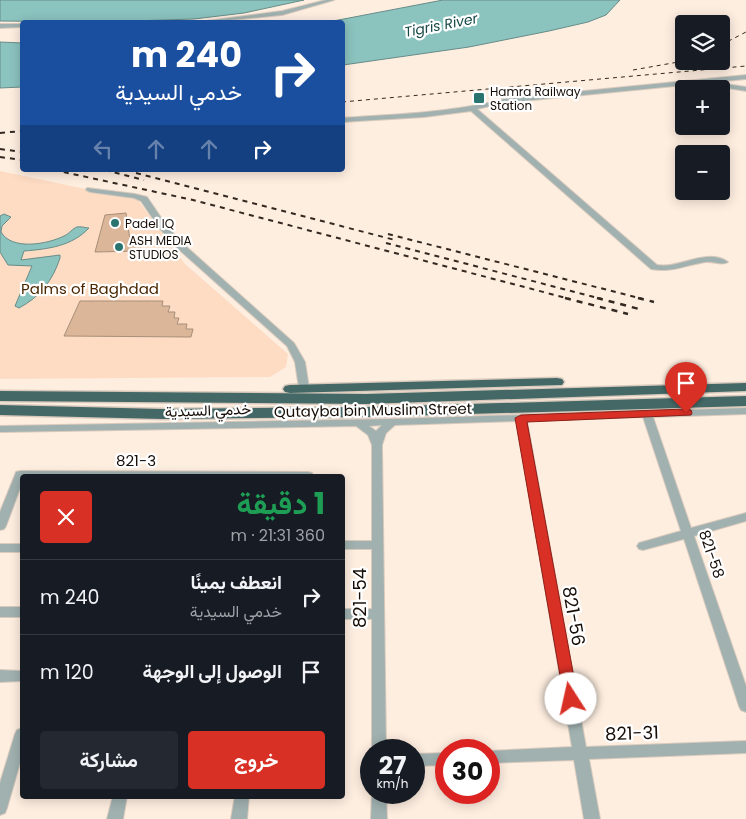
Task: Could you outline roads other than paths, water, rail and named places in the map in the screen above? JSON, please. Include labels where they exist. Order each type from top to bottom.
[{"type":"highway","points":[[228,398],[268,390],[304,388],[746,378]]},
{"type":"highway","name":"Qutayba bin Muslim Street","points":[[0,396],[366,399],[746,387]]},
{"type":"highway","name":"Qutayba bin Muslim Street","points":[[0,410],[162,414],[366,412],[746,401]]},
{"type":"highway","points":[[162,414],[208,422],[269,423]]},
{"type":"street","points":[[219,20],[282,13],[332,0]]},
{"type":"street","points":[[0,26],[20,26]]},
{"type":"street","points":[[715,80],[746,77]]},
{"type":"street","points":[[345,120],[412,116],[472,108],[504,101],[675,84]]},
{"type":"street","points":[[730,87],[746,89]]},
{"type":"street","points":[[472,108],[654,267],[666,269],[712,259],[724,262]]},
{"type":"street","points":[[90,190],[135,196],[144,200],[178,244],[291,345],[303,370],[304,388]]},
{"type":"street","name":"خدمي السيدية","points":[[0,429],[392,422],[746,411]]},
{"type":"street","name":"821-58","points":[[647,414],[746,706]]},
{"type":"street","name":"821-56","points":[[521,418],[592,819]]},
{"type":"street","points":[[357,422],[372,433],[377,445]]},
{"type":"street","points":[[377,445],[381,432],[392,422]]},
{"type":"street","name":"821-54","points":[[377,445],[379,739]]},
{"type":"street","name":"821-3","points":[[0,526],[20,475]]},
{"type":"street","points":[[643,546],[746,517]]},
{"type":"street","points":[[345,545],[377,544]]},
{"type":"street","points":[[0,548],[20,548]]},
{"type":"street","points":[[0,612],[20,612]]},
{"type":"street","points":[[345,614],[378,614]]},
{"type":"street","points":[[0,676],[20,676]]},
{"type":"street","points":[[0,808],[20,741]]},
{"type":"street","name":"821-31","points":[[500,757],[746,747]]},
{"type":"street","points":[[115,819],[119,799]]},
{"type":"street","points":[[239,819],[242,799]]},
{"type":"street","points":[[379,804],[379,819]]},
{"type":"water","points":[[0,0],[304,0],[244,13],[194,19],[0,21]]},
{"type":"water","name":"Tigris River","points":[[443,0],[620,0],[606,15],[588,22],[469,47],[345,65],[345,20],[338,20]]},
{"type":"water","points":[[0,42],[20,43],[20,87],[0,88]]},
{"type":"water","points":[[4,214],[11,217],[2,226],[1,232],[13,242],[22,244],[40,243],[57,239],[77,227],[89,228],[75,239],[60,246],[24,251],[21,260],[60,255],[60,258],[54,274],[45,287],[27,304],[19,308],[15,306],[32,266],[8,265],[0,252],[0,216]]},
{"type":"railway","points":[[730,40],[746,32]]},
{"type":"railway","points":[[633,70],[675,63]]},
{"type":"railway","points":[[345,102],[746,66]]},
{"type":"railway","points":[[0,133],[20,131]]},
{"type":"railway","points":[[0,149],[20,152]]},
{"type":"railway","points":[[0,157],[20,160]]},
{"type":"railway","points":[[63,172],[193,200],[570,299]]},
{"type":"railway","points":[[113,172],[144,180]]},
{"type":"railway","points":[[136,173],[395,240]]},
{"type":"railway","points":[[388,234],[643,299]]},
{"type":"railway","points":[[386,243],[602,299]]},
{"type":"railway","points":[[565,298],[628,314]]},
{"type":"railway","points":[[597,298],[643,310]]},
{"type":"railway","points":[[638,298],[654,302]]},
{"type":"place","name":"Hamra Railway Station","points":[[479,98]]},
{"type":"place","name":"Padel IQ","points":[[115,223]]},
{"type":"place","name":"ASH MEDIA STUDIOS","points":[[119,247]]},
{"type":"park label","name":"Palms of Baghdad","points":[[90,288]]}]
